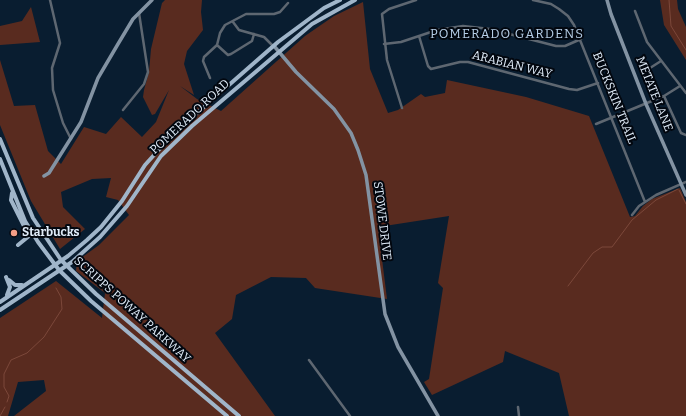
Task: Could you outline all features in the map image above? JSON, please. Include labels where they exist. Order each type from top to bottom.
[{"type":"main road","name":"POMERADO ROAD","points":[[0,302],[61,260],[101,227],[122,201],[148,161],[164,142],[274,46],[324,8],[340,0]]},
{"type":"main road","name":"POMERADO ROAD","points":[[0,310],[60,270],[106,232],[127,206],[160,156],[278,51],[318,20],[355,0]]},
{"type":"main road","name":"SCRIPPS POWAY PARKWAY","points":[[0,139],[33,218],[61,260],[96,294],[239,416]]},
{"type":"main road","name":"SCRIPPS POWAY PARKWAY","points":[[0,159],[12,191],[33,235],[60,270],[91,301],[227,416]]},
{"type":"main road","points":[[12,191],[11,200],[29,236],[18,244]]},
{"type":"main road","points":[[6,297],[10,287],[6,277],[15,285],[24,285]]},
{"type":"street","points":[[50,0],[60,43],[52,68],[53,90],[63,123],[71,139]]},
{"type":"street","points":[[44,176],[49,173],[71,139],[90,105],[104,66],[139,12],[152,0]]},
{"type":"street","points":[[402,108],[384,44],[382,14],[416,0]]},
{"type":"street","name":"BUCKSKIN TRAIL","points":[[533,0],[551,4],[568,16],[581,39],[645,202]]},
{"type":"street","name":"METATE LANE","points":[[607,0],[646,104],[686,195]]},
{"type":"street","points":[[210,78],[203,61],[204,57],[216,45],[222,29],[251,13],[274,14],[280,12],[288,3]]},
{"type":"street","points":[[635,11],[645,36],[661,61],[686,93]]},
{"type":"street","points":[[123,110],[144,84],[148,72],[139,12]]},
{"type":"street","points":[[233,22],[239,30],[264,37],[274,46]]},
{"type":"street","points":[[384,44],[446,28],[467,26],[490,29],[556,46],[565,46],[581,39]]},
{"type":"street","points":[[216,45],[228,55],[252,41],[254,34]]},
{"type":"street","name":"ARABIAN WAY","points":[[419,36],[428,66],[431,69],[460,62],[468,62],[569,89],[577,90],[598,83]]},
{"type":"street","name":"STOWE DRIVE","points":[[274,46],[296,72],[334,109],[351,133],[366,175],[385,314],[398,347],[438,416]]},
{"type":"street","points":[[643,70],[650,68],[661,61]]},
{"type":"street","points":[[596,124],[664,96],[680,86]]},
{"type":"street","points":[[664,96],[681,133],[685,135]]},
{"type":"street","points":[[632,215],[639,206],[656,195],[686,182]]},
{"type":"street","points":[[309,360],[350,416]]},
{"type":"street","points":[[518,407],[519,416]]},
{"type":"shaded area","points":[[165,0],[202,0],[201,12],[203,30],[187,51],[184,64],[194,95],[180,86],[197,99],[221,111],[305,36],[334,16],[363,2],[370,69],[388,113],[398,110],[421,94],[425,97],[445,93],[447,80],[526,97],[589,116],[630,217],[635,216],[643,206],[652,199],[680,188],[686,202],[686,416],[569,416],[559,373],[505,351],[503,362],[432,395],[424,382],[429,379],[443,288],[438,283],[449,216],[378,227],[387,299],[315,288],[306,278],[271,277],[236,295],[232,319],[215,333],[275,416],[14,416],[46,391],[44,380],[18,382],[8,416],[0,416],[0,318],[56,281],[102,318],[105,293],[76,271],[77,261],[99,245],[129,215],[118,200],[106,197],[111,178],[92,179],[61,192],[63,207],[85,229],[60,249],[31,201],[0,125],[0,60],[14,106],[35,105],[48,151],[61,164],[84,127],[106,134],[121,117],[142,137],[156,122],[169,90],[155,114],[152,115],[143,97],[149,72],[151,49],[162,3]]},
{"type":"shaded area","points":[[660,0],[677,0],[678,9],[686,27],[686,60],[664,25]]},
{"type":"shaded area","points":[[31,7],[40,42],[0,45],[0,26],[22,21]]},
{"type":"waterway","points":[[669,0],[671,26],[686,50]]},
{"type":"waterway","points":[[568,286],[593,253],[602,247],[612,247],[632,220],[656,200],[678,189]]},
{"type":"waterway","points":[[679,190],[686,204]]},
{"type":"waterway","points":[[7,402],[9,396],[4,387],[4,374],[11,360],[27,353],[44,337],[62,309],[61,297],[56,288]]},
{"type":"waterway","points":[[0,416],[5,407]]},
{"type":"place","name":"Starbucks","points":[[14,233]]},
{"type":"district","name":"POMERADO GARDENS","points":[[507,34]]}]
